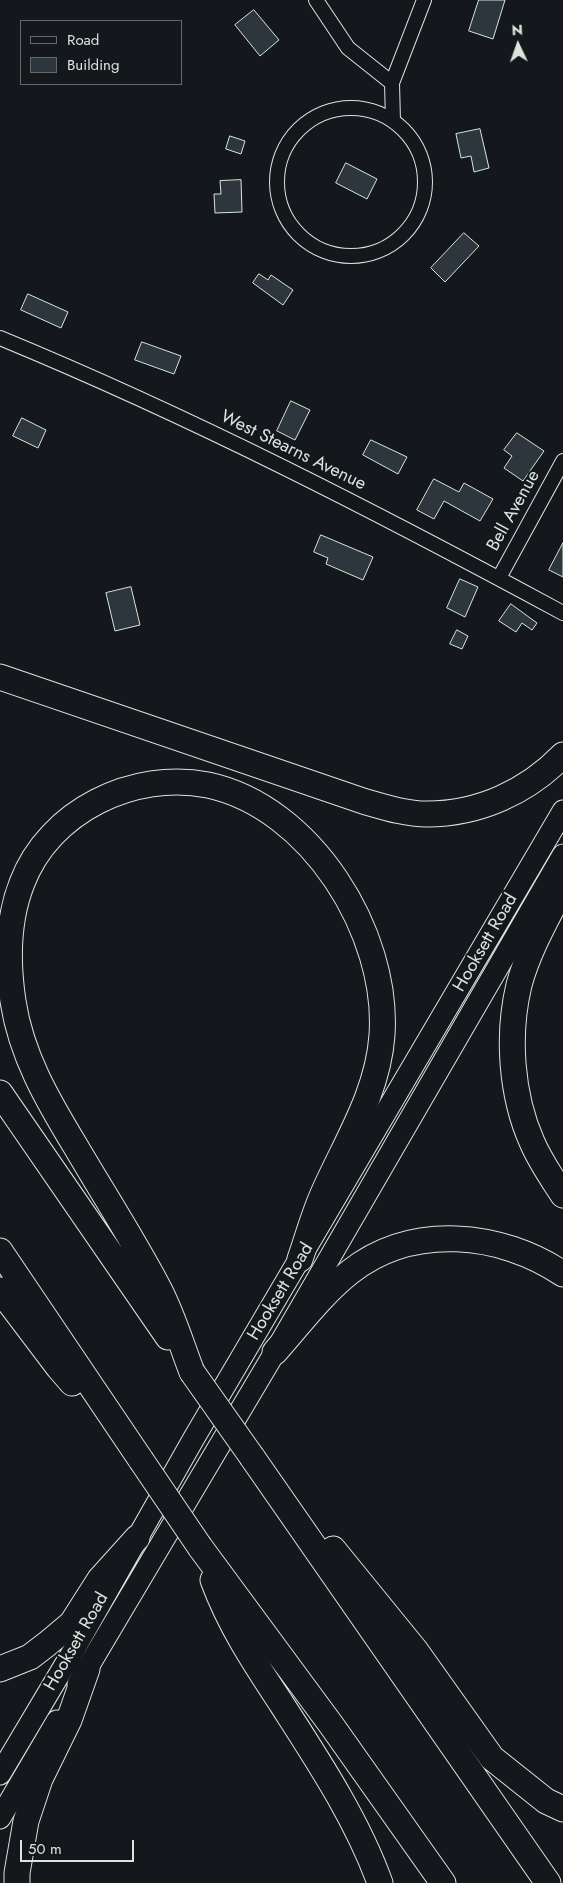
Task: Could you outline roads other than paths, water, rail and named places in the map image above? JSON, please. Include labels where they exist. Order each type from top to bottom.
[{"type":"highway","points":[[0,677],[363,801],[398,811],[425,814],[445,813],[492,803],[522,789],[551,768],[563,755]]},
{"type":"highway","points":[[192,1372],[159,1288],[34,1073],[20,1036],[14,1004],[9,940],[14,910],[22,882],[34,859],[52,836],[73,817],[96,801],[149,784],[179,783],[207,785],[232,793],[276,817],[298,836],[322,860],[338,881],[354,908],[374,960],[380,988],[382,1036],[375,1077],[368,1100],[321,1198],[300,1260]]},
{"type":"highway","points":[[563,887],[529,956],[519,984],[513,1050],[515,1081],[522,1115],[532,1143],[563,1195]]},
{"type":"highway","points":[[0,1093],[548,1883]]},
{"type":"highway","points":[[275,1352],[324,1296],[350,1272],[372,1258],[400,1246],[426,1240],[486,1241],[513,1248],[530,1255],[563,1274]]},
{"type":"highway","points":[[0,1251],[200,1547],[332,1726],[443,1883]]},
{"type":"highway","points":[[0,1290],[59,1368],[141,1460]]},
{"type":"highway","points":[[287,1508],[321,1535],[334,1550],[416,1650],[492,1758],[546,1801],[563,1809]]},
{"type":"highway","points":[[0,1670],[30,1657],[72,1623],[100,1579],[137,1538]]},
{"type":"highway","points":[[200,1547],[236,1634],[345,1807],[363,1841],[380,1883]]},
{"type":"highway","points":[[17,1883],[26,1821],[40,1779],[69,1720],[87,1669]]},
{"type":"main road","name":"Hooksett Road","points":[[0,1774],[563,811]]},
{"type":"main road","name":"Hooksett Road","points":[[0,1818],[275,1352],[563,854]]},
{"type":"street","points":[[316,0],[348,48],[392,83]]},
{"type":"street","points":[[393,120],[372,110],[349,107],[326,112],[305,123],[289,140],[279,161],[276,184],[280,207],[292,227],[308,243],[328,253],[348,256],[370,254],[389,246],[406,232],[418,215],[424,194],[425,174],[420,153],[408,135],[393,120],[392,83],[424,0]]},
{"type":"street","name":"West Stearns Avenue","points":[[0,338],[90,375],[250,450],[376,513],[563,613]]},
{"type":"street","name":"Bell Avenue","points":[[499,578],[563,461]]}]
